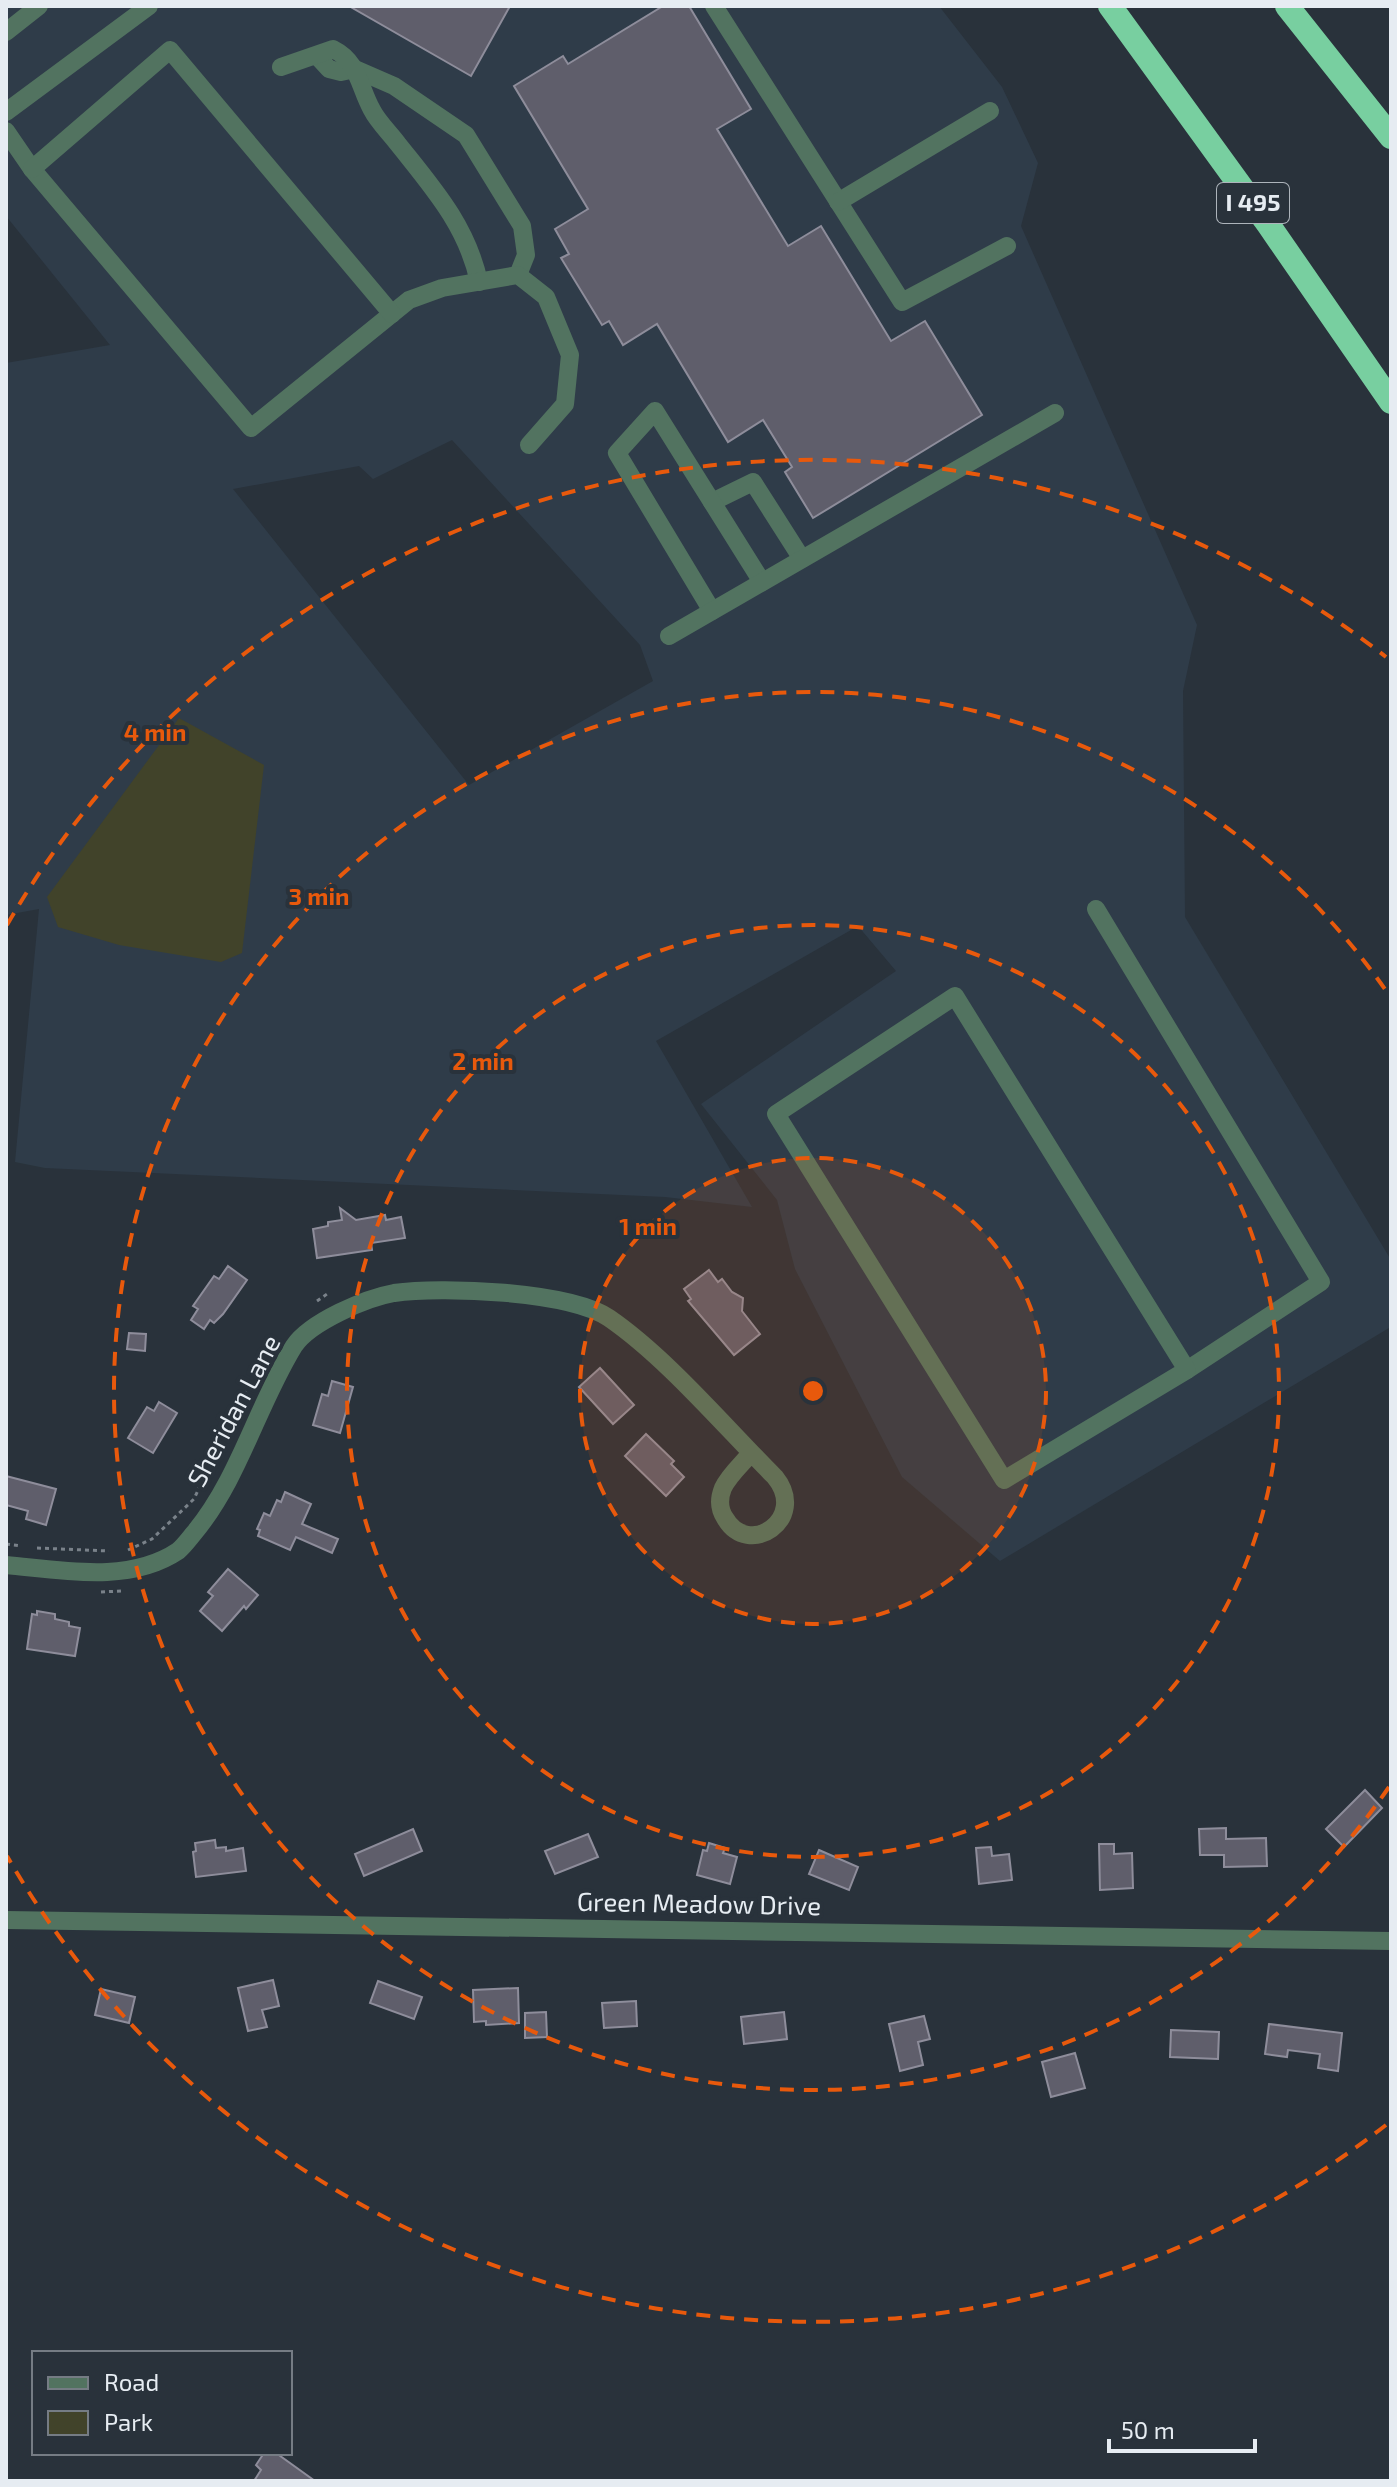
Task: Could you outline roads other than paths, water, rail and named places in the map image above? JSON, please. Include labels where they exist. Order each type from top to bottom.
[{"type":"highway","name":"I 495","points":[[1110,6],[1268,224],[1391,402]]},
{"type":"highway","points":[[1287,6],[1391,137]]},
{"type":"street","points":[[6,32],[39,6]]},
{"type":"street","points":[[6,112],[149,6]]},
{"type":"street","points":[[714,6],[902,302],[1007,246]]},
{"type":"street","points":[[32,169],[170,50],[392,314]]},
{"type":"street","points":[[281,67],[317,56],[329,69],[341,72],[355,69],[394,86],[466,135],[522,226],[526,255],[518,275]]},
{"type":"street","points":[[355,69],[372,111],[446,205],[473,254],[479,282]]},
{"type":"street","points":[[838,202],[990,111]]},
{"type":"street","points":[[6,131],[32,169],[251,428],[409,300],[442,288],[518,275],[546,297],[570,355],[565,404],[529,445]]},
{"type":"street","points":[[712,611],[617,453],[655,411],[762,582]]},
{"type":"street","points":[[669,636],[1055,413]]},
{"type":"street","points":[[712,502],[753,482],[802,559]]},
{"type":"street","points":[[1096,909],[1321,1282],[1187,1370],[1004,1480],[776,1114],[955,996],[1187,1370]]},
{"type":"street","name":"Sheridan Lane","points":[[6,1565],[97,1573],[160,1560],[180,1549],[206,1519],[296,1343],[336,1312],[393,1293],[519,1294],[569,1302],[606,1316],[652,1353],[751,1453]]},
{"type":"street","name":"Green Meadow Drive","points":[[6,1920],[1391,1941]]}]
